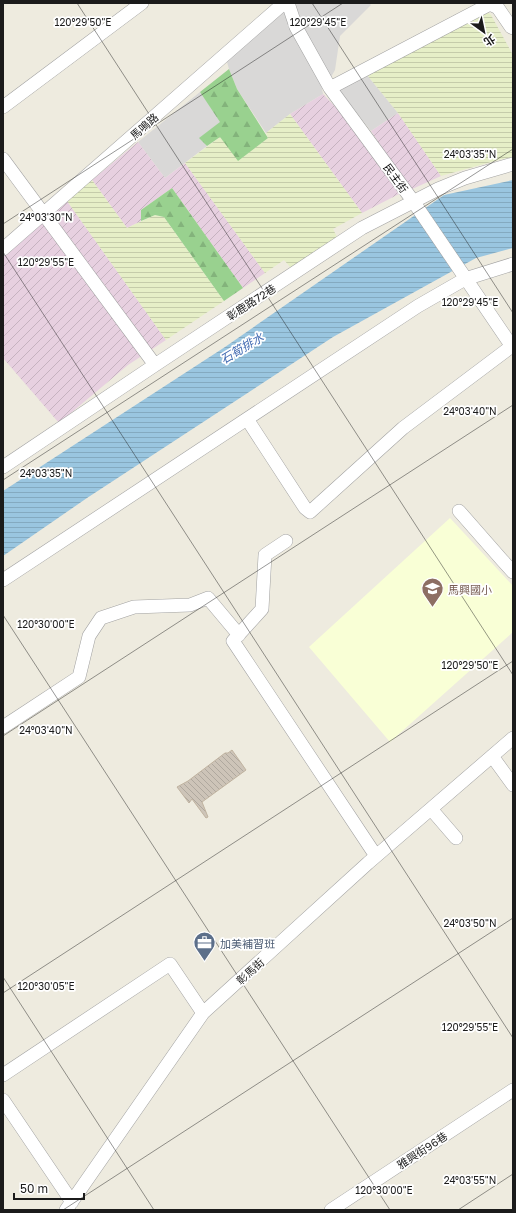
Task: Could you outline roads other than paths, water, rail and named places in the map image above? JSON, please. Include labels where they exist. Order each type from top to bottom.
[{"type":"street","points":[[3,107],[142,3]]},
{"type":"street","name":"馬鳴路","points":[[3,249],[284,3]]},
{"type":"street","name":"民主街","points":[[288,3],[296,27],[330,88],[413,201],[512,347]]},
{"type":"street","points":[[330,88],[490,4],[498,8],[510,27],[513,28]]},
{"type":"street","points":[[3,159],[155,365]]},
{"type":"street","name":"彰鹿路72巷","points":[[3,467],[362,228],[438,189],[465,178],[513,164]]},
{"type":"street","points":[[3,580],[418,306],[465,279],[513,264]]},
{"type":"street","points":[[247,419],[305,508],[310,512],[403,428],[512,347]]},
{"type":"street","points":[[459,511],[513,572]]},
{"type":"street","points":[[286,541],[265,555],[262,609],[233,642],[376,856]]},
{"type":"street","points":[[3,727],[79,677],[89,636],[101,618],[134,606],[190,605],[208,598],[239,635]]},
{"type":"street","name":"彰馬街","points":[[69,1206],[203,1013],[376,856],[513,738]]},
{"type":"street","points":[[492,756],[513,785]]},
{"type":"street","points":[[431,809],[456,838]]},
{"type":"street","points":[[3,1075],[170,964],[203,1013]]},
{"type":"street","name":"雅興街96巷","points":[[330,1210],[513,1090]]},
{"type":"street","points":[[3,1100],[69,1206]]},
{"type":"water","name":"石筍排水","points":[[513,180],[513,248],[476,258],[333,337],[87,498],[3,556],[3,491],[225,347],[444,195]]},
{"type":"place","name":"馬興國小","points":[[432,608]]},
{"type":"place","name":"加美補習班","points":[[205,962]]}]
